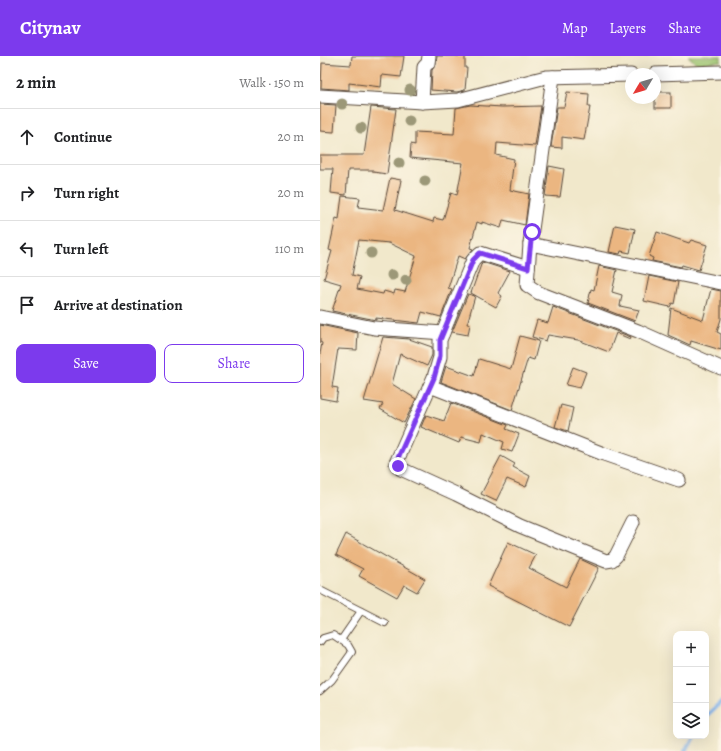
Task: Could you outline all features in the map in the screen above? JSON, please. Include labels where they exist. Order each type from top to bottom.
[{"type":"street","points":[[422,102],[424,67],[428,63],[429,56]]},
{"type":"street","points":[[661,74],[721,72]]},
{"type":"street","points":[[320,96],[422,102],[458,100],[546,77],[625,75]]},
{"type":"street","points":[[553,77],[530,244],[527,285],[539,293],[638,331],[721,368]]},
{"type":"street","points":[[530,244],[721,283]]},
{"type":"street","points":[[528,268],[483,253],[477,254],[473,260],[440,340],[440,356],[430,386],[396,463],[401,469],[456,494],[520,526],[606,561],[612,560],[616,556],[633,522]]},
{"type":"street","points":[[320,317],[374,328],[443,333]]},
{"type":"street","points":[[430,386],[601,453],[679,480]]},
{"type":"lane","points":[[320,590],[385,623]]},
{"type":"lane","points":[[341,640],[361,611]]},
{"type":"lane","points":[[320,642],[323,638],[333,635],[341,640],[352,652],[332,680],[320,691]]},
{"type":"green space","points":[[688,56],[721,56],[721,61],[697,64]]},
{"type":"building","points":[[352,56],[404,56],[401,77],[382,75],[381,87],[349,83],[349,90],[321,88],[322,63],[351,65]]},
{"type":"building","points":[[437,56],[465,56],[465,68],[467,68],[465,90],[457,92],[431,90],[432,70],[436,65]]},
{"type":"building","points":[[567,92],[589,94],[588,107],[590,107],[584,140],[562,137],[562,148],[551,147],[557,107],[564,107]]},
{"type":"building","points":[[661,92],[671,92],[671,108],[655,108],[655,104],[661,104]]},
{"type":"building","points":[[320,104],[336,105],[334,132],[320,131]]},
{"type":"building","points":[[470,105],[502,107],[541,106],[535,146],[497,143],[496,155],[514,159],[510,190],[529,194],[525,225],[503,220],[501,228],[482,222],[482,224],[477,222],[470,248],[473,249],[465,259],[458,256],[448,288],[452,289],[441,317],[422,312],[419,323],[376,318],[376,320],[332,311],[341,284],[324,279],[332,251],[329,250],[336,218],[339,219],[342,196],[360,198],[358,207],[383,210],[390,178],[401,180],[395,210],[433,222],[434,218],[443,220],[451,193],[457,195],[463,163],[410,158],[411,144],[415,145],[415,132],[454,134],[456,108]],"holes":[[[359,240],[389,243],[416,256],[405,292],[395,290],[394,294],[384,291],[383,294],[357,289],[360,277],[352,275]]]},
{"type":"building","points":[[371,107],[396,109],[387,174],[373,172],[373,170],[348,170],[346,195],[331,193],[333,169],[320,169],[320,155],[364,155]]},
{"type":"building","points":[[549,166],[564,169],[560,197],[545,196]]},
{"type":"building","points":[[615,225],[635,229],[630,253],[621,251],[620,254],[609,252]]},
{"type":"building","points":[[657,232],[689,243],[691,240],[707,245],[699,270],[682,265],[681,267],[652,261],[653,258],[649,256]]},
{"type":"building","points":[[482,262],[510,271],[498,293],[502,296],[496,307],[471,293]]},
{"type":"building","points":[[599,266],[617,270],[612,292],[622,295],[620,306],[639,310],[635,321],[588,303],[591,289],[594,290]]},
{"type":"building","points":[[649,276],[678,282],[674,304],[672,303],[670,307],[644,301]]},
{"type":"building","points":[[711,289],[721,291],[721,319],[717,332],[721,334],[721,350],[691,341],[690,345],[668,335],[671,308],[703,320]]},
{"type":"building","points":[[468,294],[475,296],[467,324],[470,324],[468,335],[452,332]]},
{"type":"building","points":[[553,307],[631,337],[630,339],[616,333],[609,352],[578,340],[548,335],[546,341],[532,337],[537,320],[548,323]]},
{"type":"building","points":[[320,325],[358,333],[357,350],[338,349],[332,387],[338,388],[336,401],[320,398],[320,354],[322,343],[320,342]]},
{"type":"building","points":[[520,336],[539,341],[534,360],[528,358],[512,410],[441,382],[446,366],[474,376],[479,359],[511,369]]},
{"type":"building","points":[[383,337],[409,339],[432,347],[432,355],[427,366],[400,354],[392,384],[416,399],[404,423],[380,409],[383,404],[364,401]]},
{"type":"building","points":[[573,367],[586,372],[580,388],[566,385]]},
{"type":"building","points":[[451,403],[508,425],[506,429],[519,434],[512,452],[502,449],[504,442],[483,433],[481,442],[461,437],[459,443],[421,427],[426,415],[444,421]]},
{"type":"building","points":[[561,405],[573,408],[568,431],[555,427]]},
{"type":"building","points":[[501,456],[515,464],[513,467],[530,476],[526,487],[507,479],[496,501],[481,494]]},
{"type":"building","points":[[346,534],[425,579],[417,592],[404,585],[397,597],[359,576],[363,569],[336,555]]},
{"type":"building","points":[[508,542],[536,555],[529,568],[566,587],[580,559],[599,568],[569,627],[488,586]]},
{"type":"waterway","points":[[709,713],[721,702]]},
{"type":"waterway","points":[[685,751],[691,739]]},
{"type":"route","points":[[398,466],[396,463],[397,460],[434,378],[440,356],[440,340],[473,260],[477,254],[480,253],[528,268],[532,232]]}]
